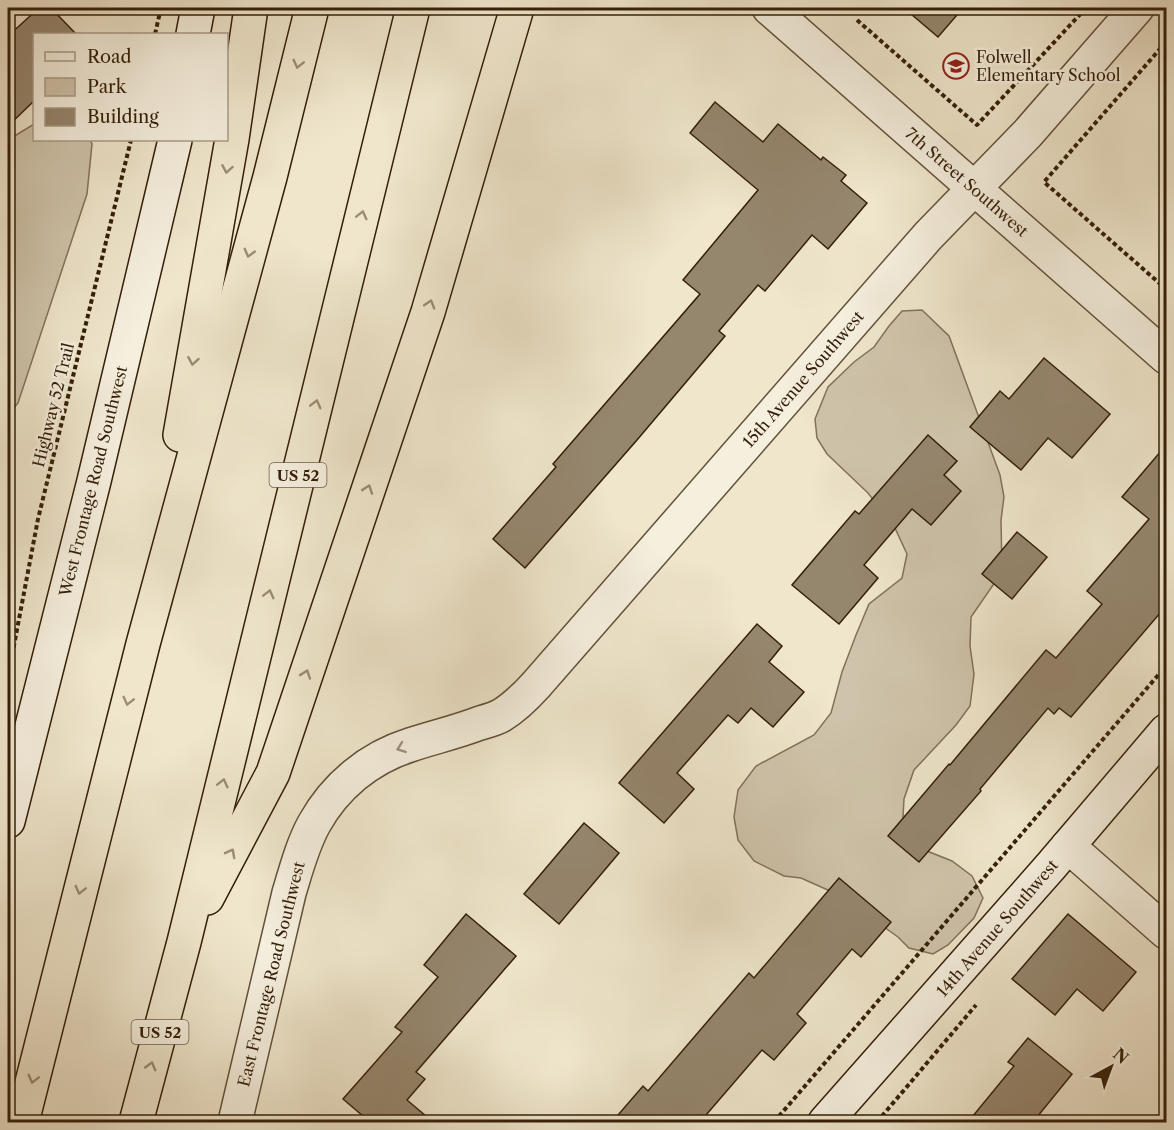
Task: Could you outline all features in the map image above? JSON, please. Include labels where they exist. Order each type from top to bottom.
[{"type":"highway","points":[[143,644],[232,139],[251,8]]},
{"type":"highway","points":[[21,1122],[143,644],[270,177],[312,8]]},
{"type":"highway","name":"US 52","points":[[136,1122],[184,942],[413,8]]},
{"type":"highway","points":[[184,942],[273,773],[428,312],[517,8]]},
{"type":"street","points":[[193,33],[198,8]]},
{"type":"street","name":"7th Street Southwest","points":[[769,8],[1167,357]]},
{"type":"street","name":"15th Avenue Southwest","points":[[457,732],[501,716],[520,702],[536,685],[920,245],[1028,133],[1137,8]]},
{"type":"street","name":"West Frontage Road Southwest","points":[[8,821],[97,469],[175,141]]},
{"type":"street","name":"14th Avenue Southwest","points":[[825,1122],[1167,731]]},
{"type":"street","name":"East Frontage Road Southwest","points":[[235,1122],[289,893],[299,858],[314,824],[335,794],[353,775],[383,754],[457,732]]},
{"type":"street","points":[[1068,846],[1167,932]]},
{"type":"path","points":[[155,33],[161,8]]},
{"type":"path","points":[[857,20],[977,125],[1086,8]]},
{"type":"path","points":[[1167,42],[1044,182],[1167,289]]},
{"type":"path","name":"Highway 52 Trail","points":[[8,678],[38,519],[131,141]]},
{"type":"path","points":[[774,1122],[1167,666]]},
{"type":"green space","points":[[33,125],[33,141],[90,141],[92,144],[87,194],[18,403],[8,415],[8,140]]},
{"type":"green space","points":[[922,310],[949,336],[1000,475],[1004,497],[1001,520],[1002,572],[971,617],[970,646],[974,674],[970,706],[956,725],[914,770],[904,799],[902,836],[917,847],[952,861],[972,876],[983,898],[974,918],[948,945],[933,954],[909,948],[898,937],[839,895],[801,878],[784,876],[754,861],[738,840],[734,817],[738,790],[756,766],[814,735],[831,713],[842,672],[869,604],[902,578],[907,554],[894,526],[868,493],[827,454],[817,438],[815,419],[828,387],[854,362],[874,347],[902,311]]},
{"type":"building","points":[[39,8],[51,8],[75,33],[33,33],[33,102],[8,126],[8,36]]},
{"type":"building","name":"Folwell Elementary School","points":[[904,8],[963,8],[938,37]]},
{"type":"building","points":[[715,102],[763,142],[778,124],[821,160],[823,157],[846,175],[841,181],[867,203],[828,249],[812,235],[765,291],[758,285],[719,331],[725,336],[525,568],[493,539],[556,467],[553,464],[700,294],[683,280],[758,190],[690,133]]},
{"type":"building","points":[[1044,358],[1110,414],[1072,458],[1048,438],[1021,470],[970,427],[1000,391],[1009,399]]},
{"type":"building","points":[[928,435],[957,461],[944,475],[961,491],[931,525],[912,509],[864,565],[878,578],[839,624],[792,585],[855,511],[859,514]]},
{"type":"building","points":[[1167,444],[1167,605],[1071,717],[1059,708],[1054,714],[1048,708],[980,789],[981,791],[919,862],[888,836],[1046,650],[1056,658],[1102,604],[1087,591],[1149,519],[1122,497]]},
{"type":"building","points":[[1017,532],[1047,557],[1012,599],[982,574]]},
{"type":"building","points":[[757,624],[782,646],[769,662],[804,692],[773,727],[751,708],[738,723],[728,715],[677,773],[694,789],[664,823],[619,783]]},
{"type":"building","points":[[584,823],[619,853],[559,924],[524,894]]},
{"type":"building","points":[[839,878],[891,922],[861,957],[852,949],[797,1014],[806,1023],[774,1060],[762,1050],[700,1122],[612,1122],[643,1086],[648,1091],[749,973],[754,978]]},
{"type":"building","points":[[466,914],[516,956],[416,1072],[425,1079],[407,1100],[433,1122],[370,1122],[343,1099],[402,1032],[395,1027],[438,977],[424,965]]},
{"type":"building","points":[[1068,914],[1136,972],[1103,1011],[1077,989],[1055,1015],[1012,979]]},
{"type":"building","points":[[1028,1038],[1072,1074],[1033,1122],[968,1122],[1014,1066],[1008,1062]]},
{"type":"place","name":"Folwell Elementary School","points":[[956,66]]}]
